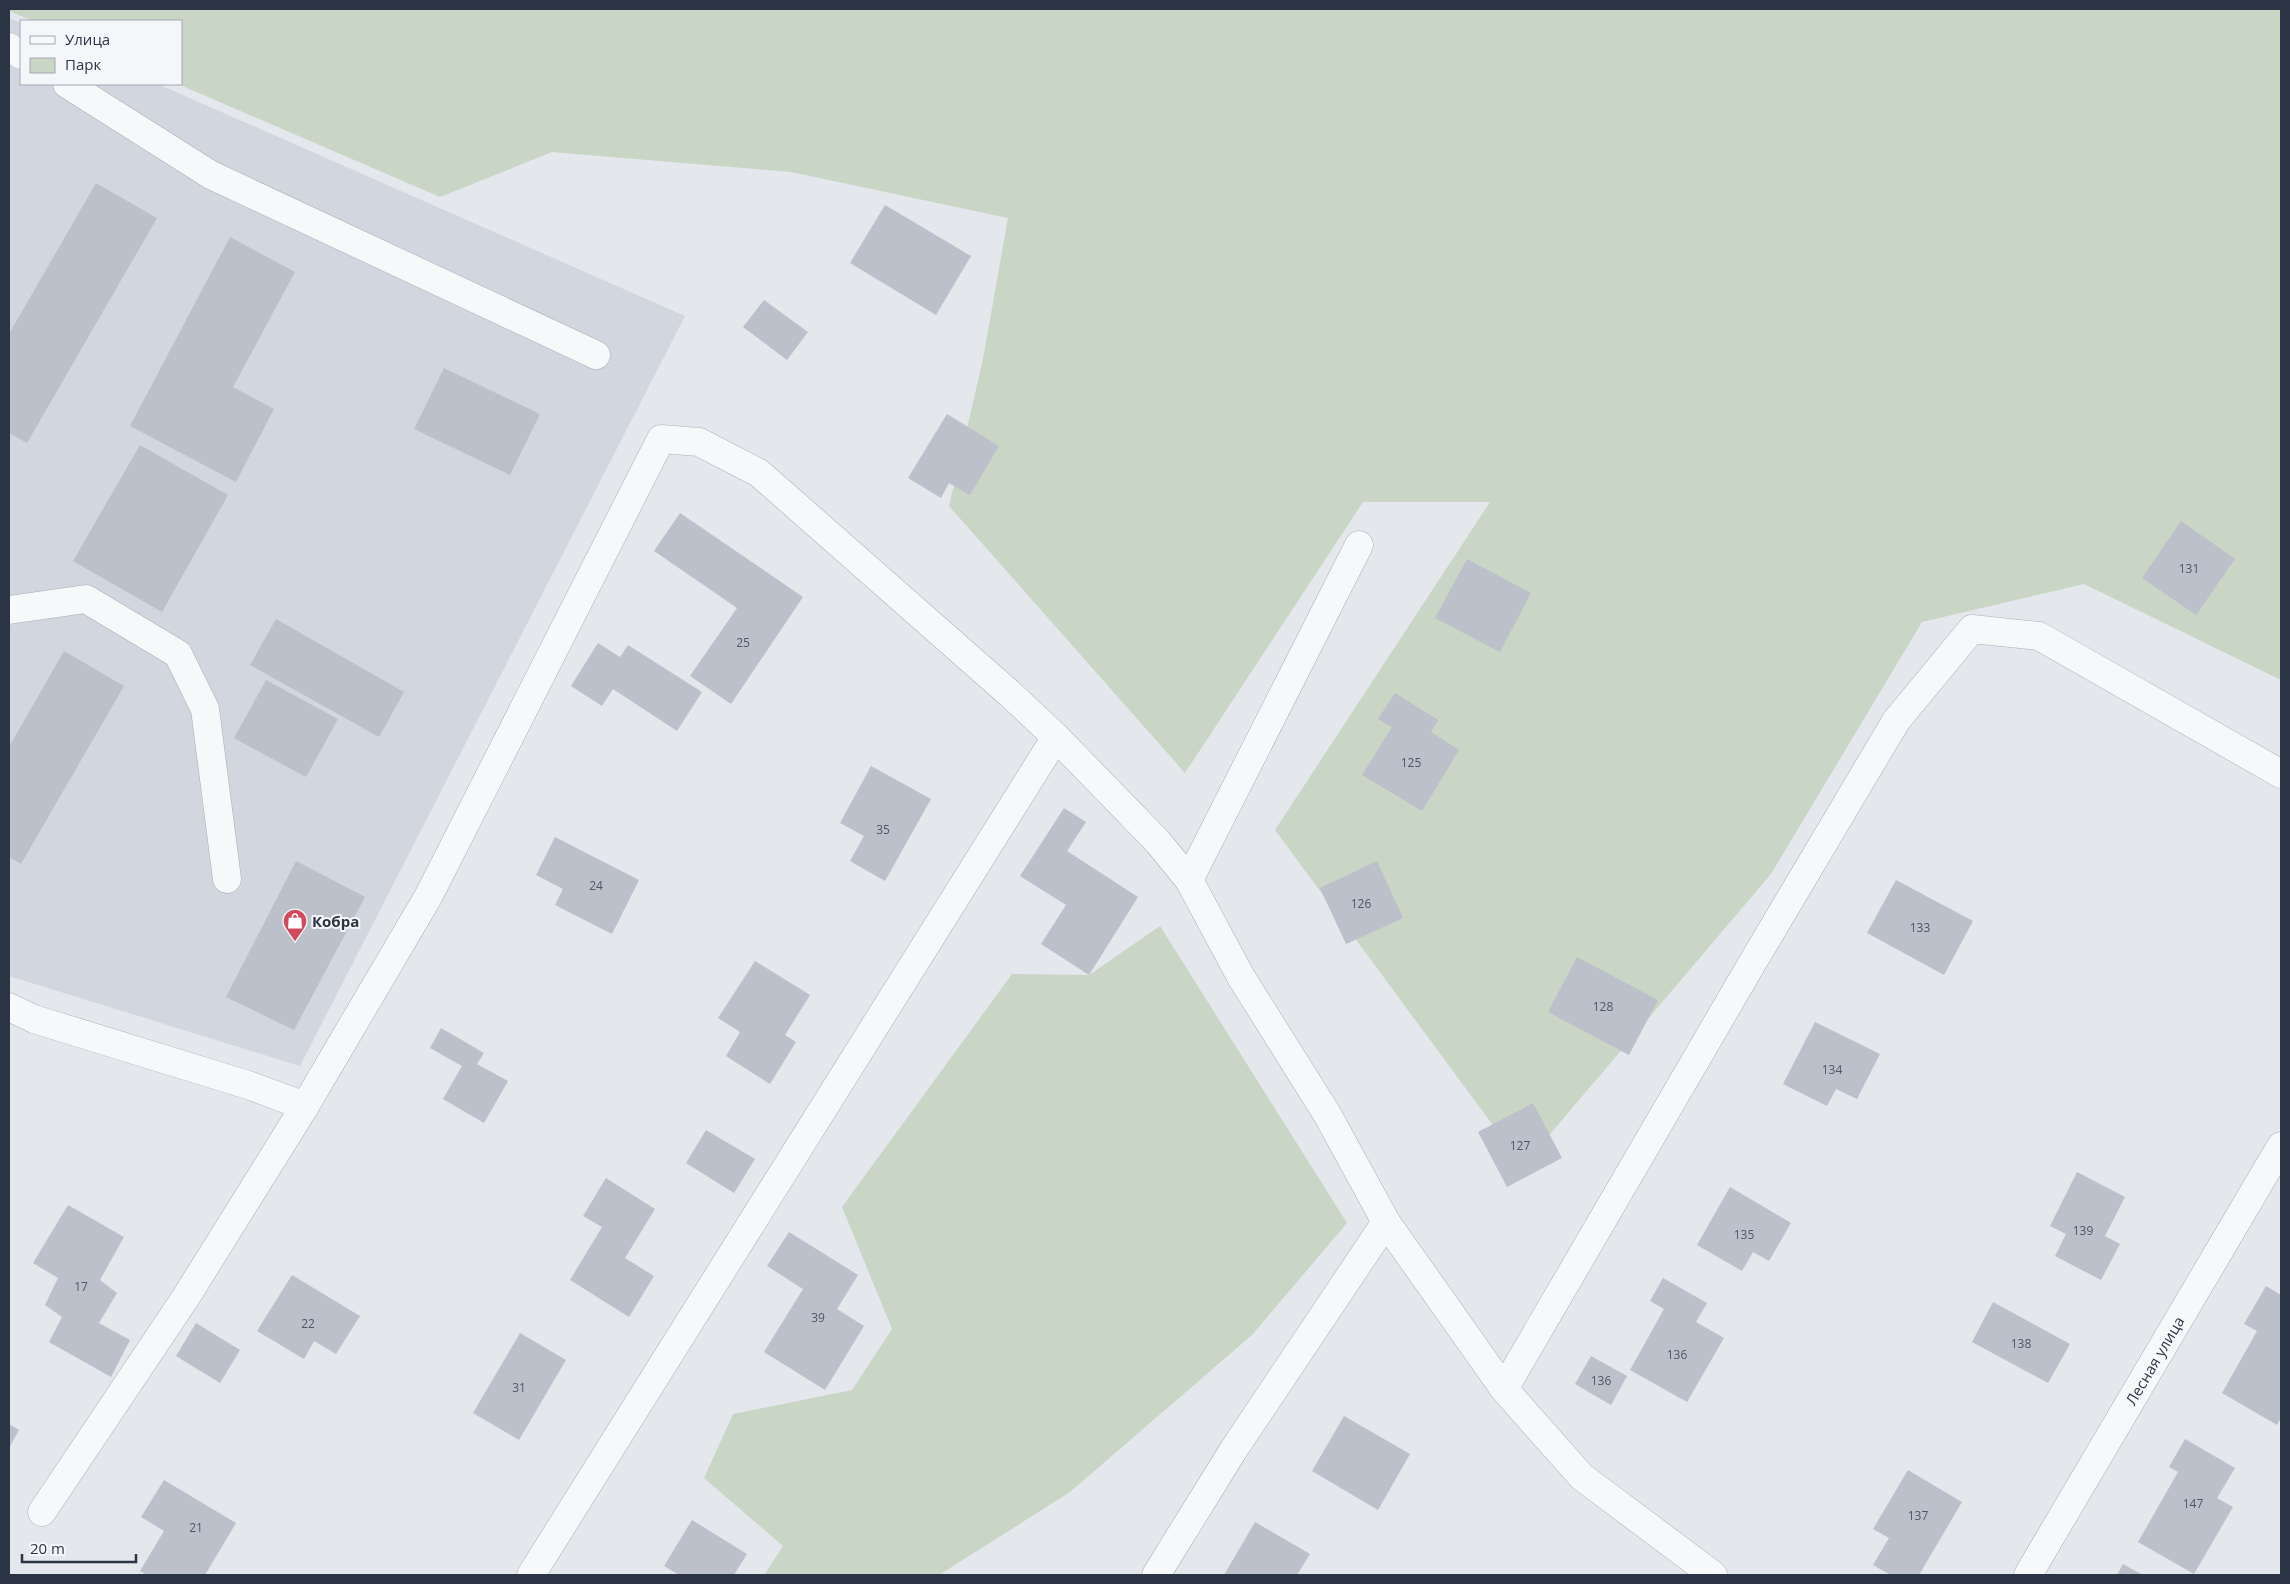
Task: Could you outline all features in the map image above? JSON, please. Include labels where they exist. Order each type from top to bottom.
[{"type":"street","points":[[9,47],[20,54]]},
{"type":"street","points":[[69,85],[211,175],[596,355]]},
{"type":"street","points":[[42,1512],[186,1297],[305,1106],[428,897],[661,439],[699,442],[759,473],[1009,693],[1056,737],[1158,842],[1189,880],[1241,977],[1327,1114],[1386,1222],[1504,1389],[1582,1477],[1713,1575]]},
{"type":"street","points":[[1189,880],[1359,545]]},
{"type":"street","points":[[9,610],[86,600],[178,654],[205,709],[227,879]]},
{"type":"street","points":[[1504,1389],[1754,960],[1896,721],[1972,629],[2040,636],[2281,774]]},
{"type":"street","points":[[531,1575],[1056,737]]},
{"type":"street","points":[[9,1007],[34,1019],[248,1085],[305,1106]]},
{"type":"street","name":"Лесная улица","points":[[2028,1575],[2281,1146]]},
{"type":"street","points":[[1156,1575],[1234,1449],[1386,1222]]},
{"type":"shaded area","points":[[9,18],[20,23],[20,85],[160,85],[685,316],[300,1066],[9,976]]},
{"type":"green space","points":[[9,9],[2281,9],[2281,680],[2084,584],[1922,622],[1771,874],[1523,1166],[1275,830],[1490,502],[1363,502],[1185,773],[949,506],[983,359],[1008,218],[791,172],[552,152],[440,197],[180,85],[182,85],[182,20],[31,20],[9,11]]},
{"type":"green space","points":[[1160,926],[1347,1223],[1252,1335],[1070,1492],[939,1575],[764,1575],[783,1546],[704,1478],[733,1414],[852,1390],[892,1329],[842,1207],[1012,974],[1089,975]]},
{"type":"building","points":[[96,183],[157,218],[27,443],[9,433],[9,334]]},
{"type":"building","points":[[885,205],[971,256],[936,315],[850,263]]},
{"type":"building","points":[[230,237],[295,272],[233,387],[274,409],[236,482],[130,426]]},
{"type":"building","points":[[764,300],[808,332],[787,360],[743,327]]},
{"type":"building","points":[[444,368],[540,414],[510,475],[414,429]]},
{"type":"building","points":[[947,414],[999,446],[970,495],[949,483],[941,498],[908,478]]},
{"type":"building","points":[[140,445],[228,495],[162,612],[73,561]]},
{"type":"building","points":[[680,513],[803,597],[731,704],[690,676],[737,608],[654,551]]},
{"type":"building","points":[[2181,521],[2235,559],[2196,615],[2142,578]]},
{"type":"building","points":[[1467,559],[1531,593],[1500,652],[1435,618]]},
{"type":"building","points":[[276,619],[404,692],[379,737],[250,665]]},
{"type":"building","points":[[598,643],[620,657],[628,645],[702,692],[677,731],[613,689],[602,706],[571,686]]},
{"type":"building","points":[[64,651],[124,686],[21,864],[9,857],[9,747]]},
{"type":"building","points":[[266,680],[338,719],[306,777],[234,738]]},
{"type":"building","points":[[1395,693],[1438,720],[1431,732],[1459,750],[1422,811],[1362,775],[1392,727],[1378,719]]},
{"type":"building","points":[[871,766],[931,799],[885,881],[850,861],[864,836],[840,823]]},
{"type":"building","points":[[1064,808],[1086,822],[1067,851],[1138,897],[1089,975],[1041,944],[1066,905],[1020,876]]},
{"type":"building","points":[[555,837],[639,880],[612,934],[555,905],[563,889],[536,875]]},
{"type":"building","points":[[296,861],[365,897],[294,1030],[226,997]]},
{"type":"building","points":[[1377,861],[1403,918],[1346,944],[1320,888]]},
{"type":"building","points":[[1896,880],[1973,921],[1944,975],[1867,933]]},
{"type":"building","points":[[1577,957],[1658,1000],[1629,1055],[1548,1012]]},
{"type":"building","points":[[755,961],[810,995],[785,1035],[796,1042],[770,1084],[726,1056],[740,1032],[718,1018]]},
{"type":"building","points":[[1815,1022],[1880,1054],[1857,1099],[1836,1089],[1827,1106],[1783,1084]]},
{"type":"building","points":[[441,1028],[484,1053],[477,1064],[508,1081],[484,1123],[443,1099],[462,1066],[430,1048]]},
{"type":"building","points":[[1533,1103],[1562,1158],[1507,1187],[1478,1132]]},
{"type":"building","points":[[706,1130],[755,1159],[734,1193],[686,1163]]},
{"type":"building","points":[[2077,1172],[2125,1197],[2105,1236],[2120,1244],[2101,1280],[2055,1256],[2066,1234],[2050,1226]]},
{"type":"building","points":[[606,1178],[655,1209],[625,1258],[654,1276],[629,1317],[570,1280],[602,1227],[583,1216]]},
{"type":"building","points":[[1730,1187],[1791,1223],[1769,1261],[1753,1252],[1742,1271],[1697,1245]]},
{"type":"building","points":[[68,1205],[124,1237],[100,1280],[117,1293],[99,1323],[130,1340],[111,1377],[49,1342],[62,1317],[45,1305],[58,1278],[33,1263]]},
{"type":"building","points":[[789,1232],[858,1275],[837,1309],[864,1326],[825,1390],[764,1352],[803,1289],[767,1266]]},
{"type":"building","points":[[292,1275],[360,1316],[336,1354],[314,1341],[304,1359],[257,1331]]},
{"type":"building","points":[[1663,1278],[1707,1303],[1696,1322],[1724,1338],[1687,1402],[1630,1370],[1664,1309],[1650,1301]]},
{"type":"building","points":[[2266,1286],[2281,1295],[2281,1418],[2277,1425],[2222,1393],[2257,1331],[2244,1324]]},
{"type":"building","points":[[1993,1302],[2070,1344],[2048,1383],[1972,1342]]},
{"type":"building","points":[[196,1323],[240,1350],[220,1383],[176,1356]]},
{"type":"building","points":[[520,1333],[566,1360],[519,1440],[473,1413]]},
{"type":"building","points":[[1591,1356],[1627,1376],[1611,1405],[1575,1384]]},
{"type":"building","points":[[1344,1416],[1410,1454],[1378,1510],[1312,1471]]},
{"type":"building","points":[[9,1424],[19,1430],[9,1448]]},
{"type":"building","points":[[2185,1439],[2235,1468],[2217,1498],[2233,1507],[2194,1574],[2138,1542],[2178,1472],[2169,1467]]},
{"type":"building","points":[[1908,1470],[1962,1502],[1919,1575],[1891,1575],[1873,1565],[1889,1538],[1873,1529]]},
{"type":"building","points":[[164,1480],[236,1523],[205,1575],[147,1575],[140,1571],[164,1531],[141,1517]]},
{"type":"building","points":[[692,1520],[747,1554],[734,1575],[679,1575],[664,1566]]},
{"type":"building","points":[[1255,1522],[1310,1554],[1297,1575],[1224,1575]]},
{"type":"building","points":[[2123,1564],[2143,1575],[2117,1575]]},
{"type":"place","name":"Кобра","points":[[295,942]]}]
